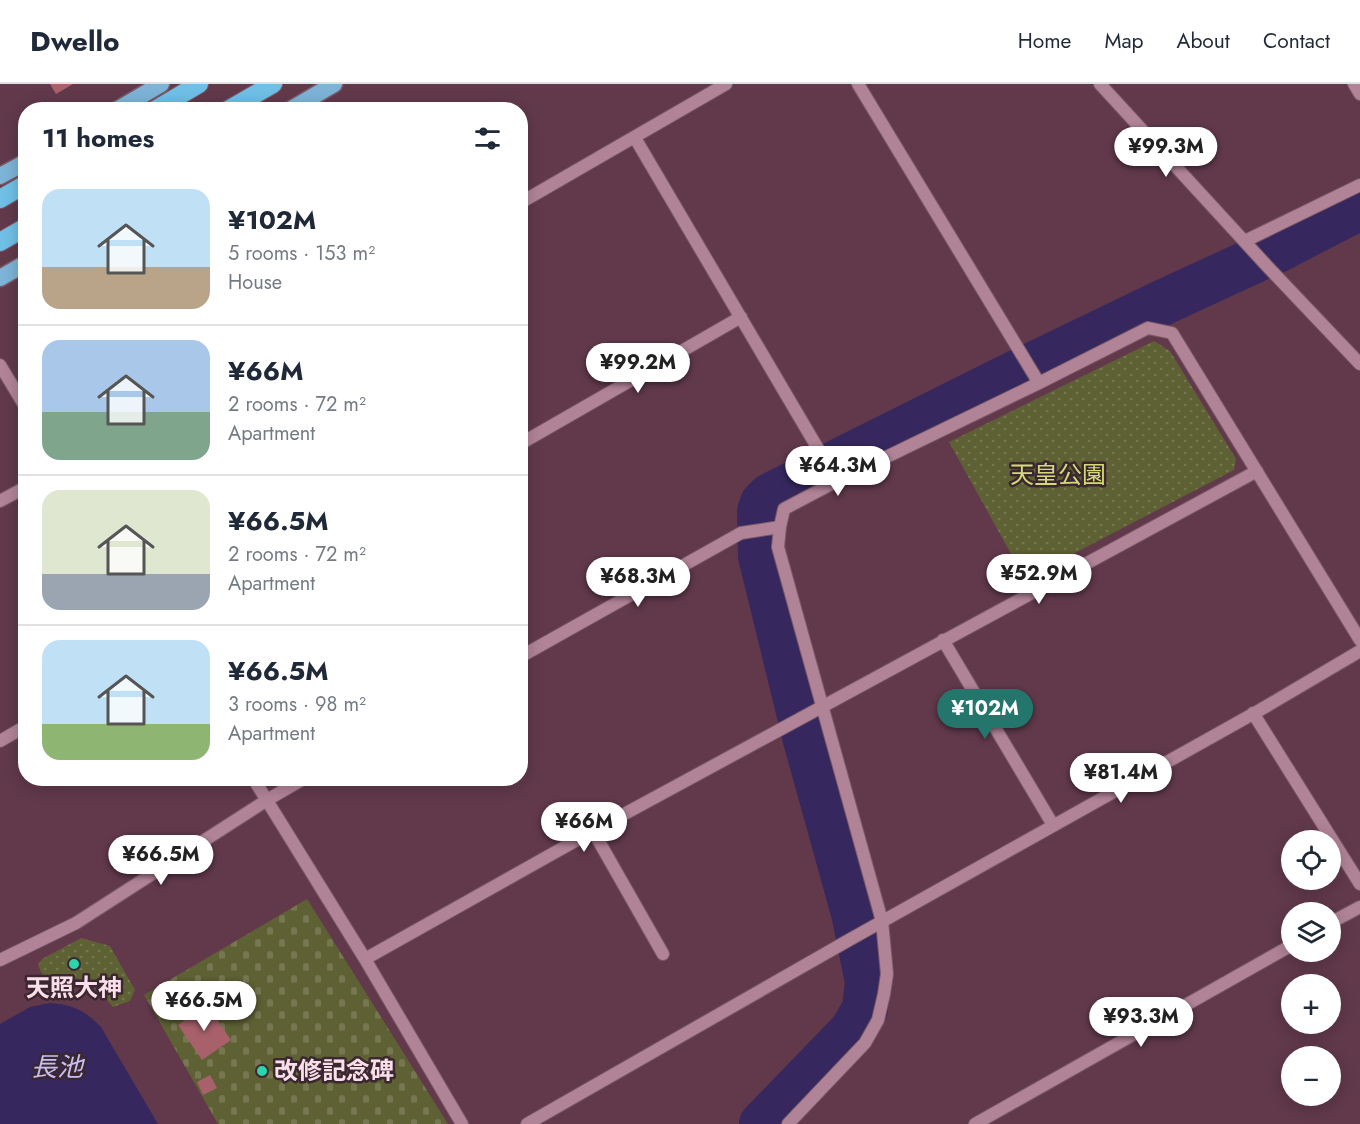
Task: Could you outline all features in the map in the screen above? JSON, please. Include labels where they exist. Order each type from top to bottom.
[{"type":"highway","points":[[131,102],[161,84]]},
{"type":"highway","points":[[169,102],[199,84]]},
{"type":"highway","points":[[242,102],[273,84]]},
{"type":"highway","points":[[304,102],[334,84]]},
{"type":"highway","points":[[0,176],[18,166]]},
{"type":"highway","points":[[0,199],[18,189]]},
{"type":"highway","points":[[0,242],[18,232]]},
{"type":"highway","points":[[0,278],[18,268]]},
{"type":"street","points":[[528,198],[726,84]]},
{"type":"street","points":[[858,84],[1037,379]]},
{"type":"street","points":[[1100,84],[1360,364]]},
{"type":"street","points":[[1354,84],[1360,94]]},
{"type":"street","points":[[635,138],[834,477]]},
{"type":"street","points":[[1245,241],[1360,185]]},
{"type":"street","points":[[528,439],[741,318]]},
{"type":"street","points":[[788,1124],[865,1043],[878,1020],[887,974],[882,921],[778,547],[775,527],[784,509],[834,477],[1148,328],[1172,333],[1360,640]]},
{"type":"street","points":[[0,365],[18,395]]},
{"type":"street","points":[[365,959],[790,723],[1257,471]]},
{"type":"street","points":[[0,501],[18,491]]},
{"type":"street","points":[[528,653],[741,533],[775,527]]},
{"type":"street","points":[[943,640],[1053,825]]},
{"type":"street","points":[[527,1124],[849,939],[1360,651]]},
{"type":"street","points":[[1253,713],[1360,884]]},
{"type":"street","points":[[0,741],[18,731]]},
{"type":"street","points":[[259,786],[365,959],[462,1124]]},
{"type":"street","points":[[0,960],[76,923],[291,786]]},
{"type":"street","points":[[593,831],[663,954]]},
{"type":"street","points":[[1341,917],[1360,907]]},
{"type":"street","points":[[975,1124],[1281,951]]},
{"type":"green space","name":"天皇公園","points":[[1154,341],[1170,351],[1236,459],[1234,470],[1025,579],[949,442]]},
{"type":"green space","points":[[307,899],[448,1124],[218,1124],[144,995]]},
{"type":"green space","points":[[81,938],[110,946],[135,990],[130,1001],[113,1007],[98,991],[83,981],[66,977],[44,979],[38,965],[42,959]]},
{"type":"water","name":"長池","points":[[50,1003],[78,1009],[101,1027],[158,1124],[0,1124],[0,1024],[30,1007]]},
{"type":"building","points":[[50,84],[73,84],[56,94]]},
{"type":"building","points":[[207,1005],[231,1040],[202,1060],[178,1025]]},
{"type":"building","points":[[210,1075],[217,1088],[203,1095],[197,1082]]},
{"type":"waterway","points":[[762,1124],[852,1031],[865,1009],[868,982],[854,913],[806,740],[761,556],[760,512],[763,503],[770,496],[1004,379],[1277,250],[1360,207]]},
{"type":"place","name":"天照大神","points":[[74,964]]},
{"type":"place","name":"改修記念碑","points":[[262,1071]]}]
